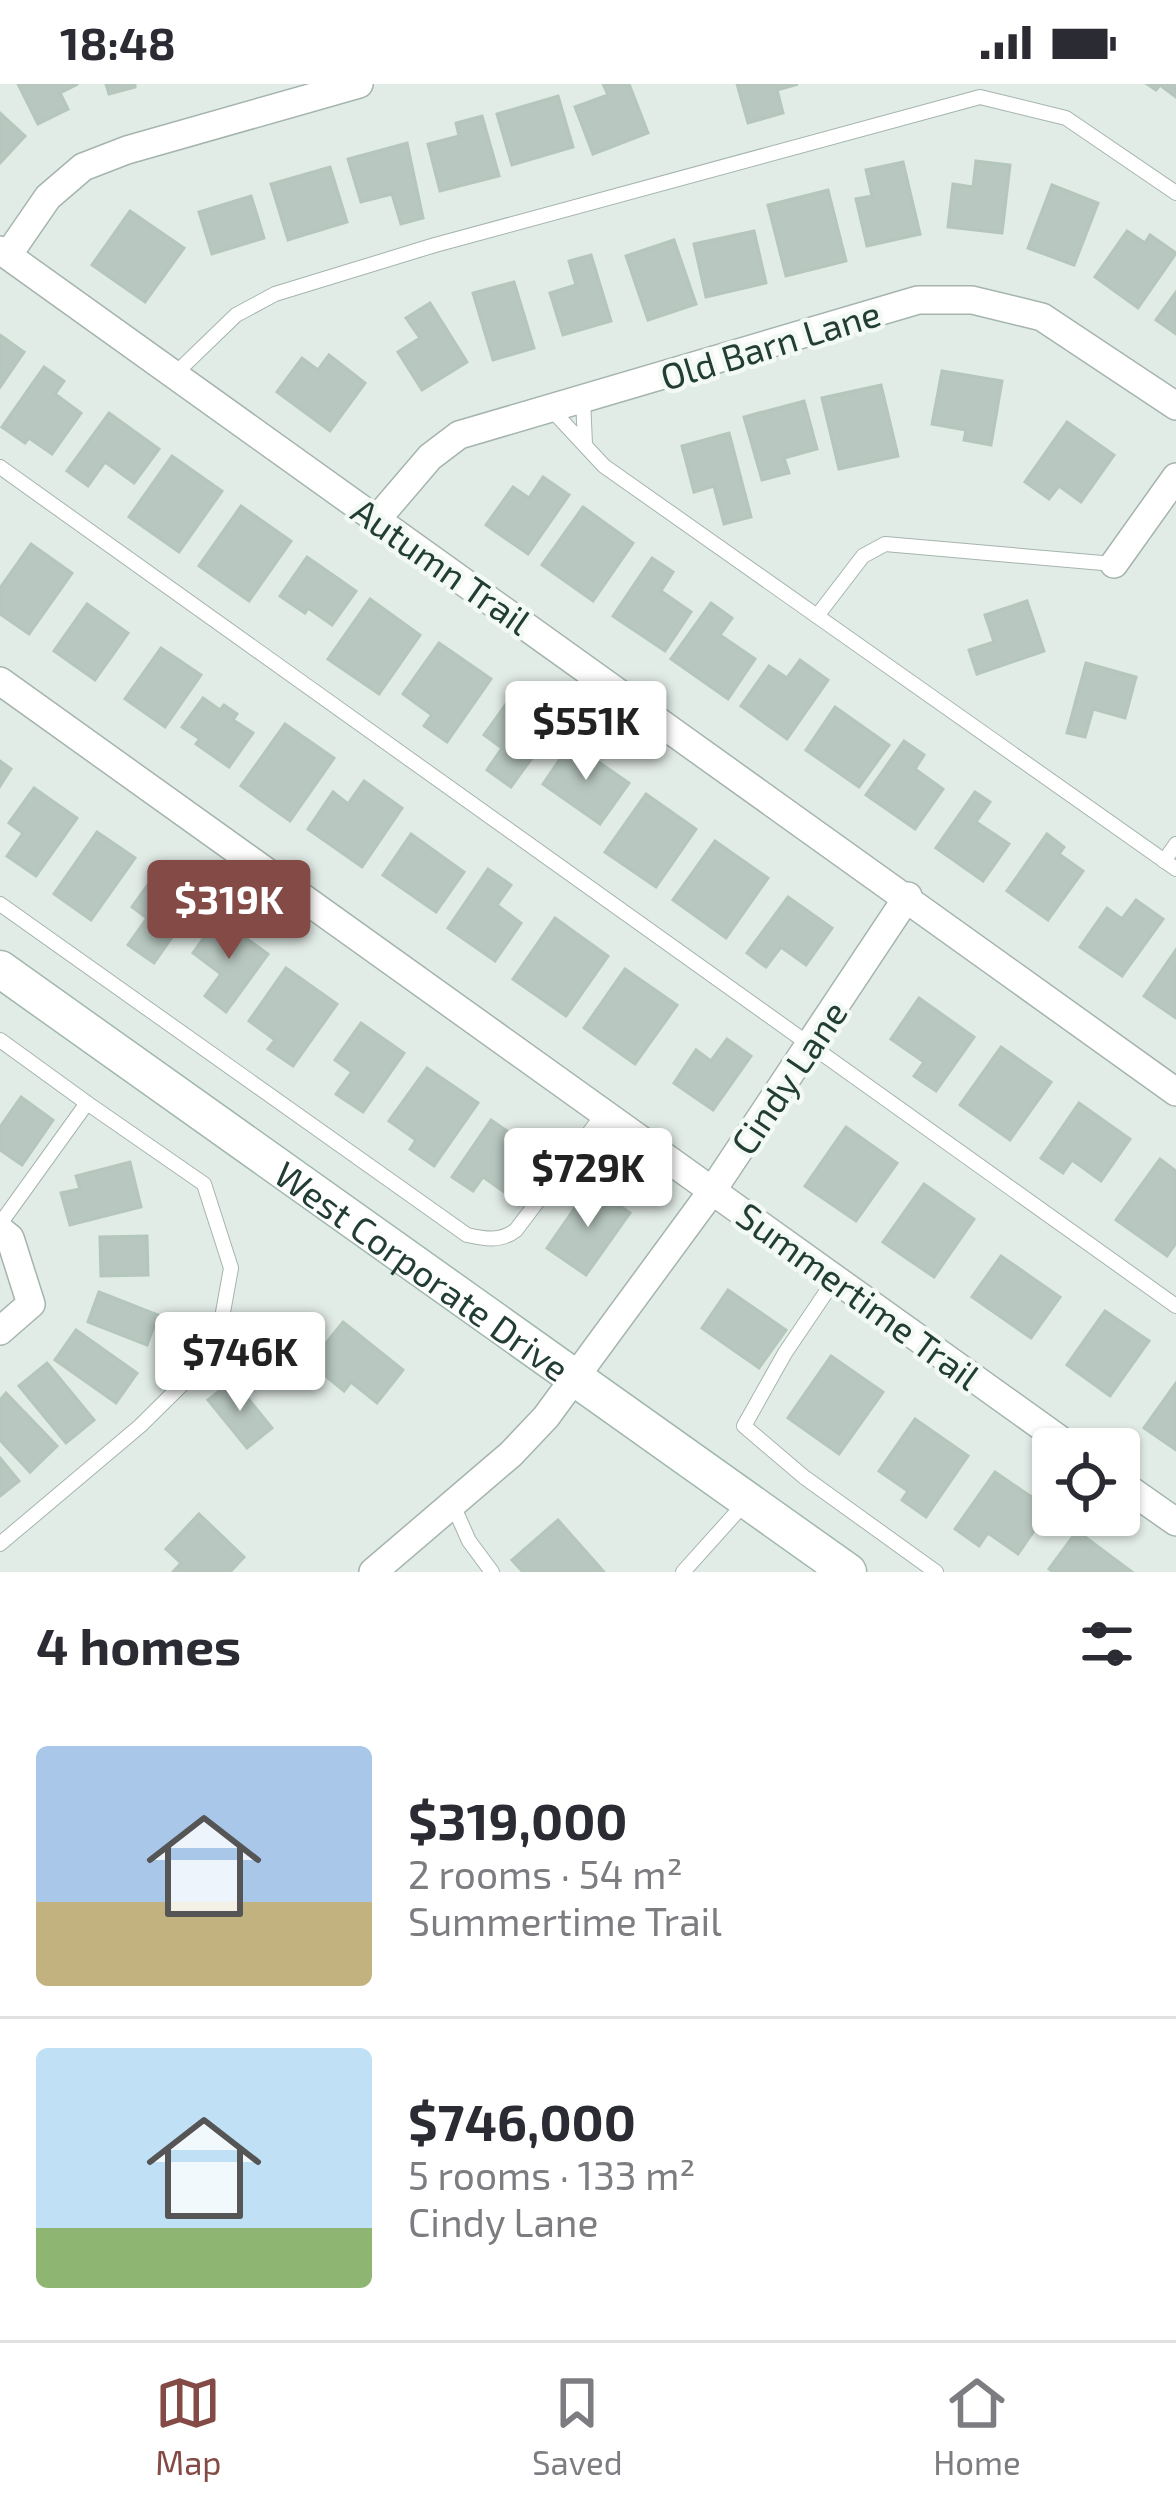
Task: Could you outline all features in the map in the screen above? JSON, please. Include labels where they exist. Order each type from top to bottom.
[{"type":"street","points":[[4,252],[48,197],[83,167],[127,150],[359,84]]},
{"type":"street","name":"Autumn Trail","points":[[4,252],[1176,1092]]},
{"type":"street","name":"Old Barn Lane","points":[[377,519],[430,457],[459,435],[918,300],[972,300],[1042,317],[1176,406]]},
{"type":"street","points":[[1114,564],[1176,477]]},
{"type":"street","name":"Summertime Trail","points":[[0,681],[1044,1428]]},
{"type":"street","name":"Cindy Lane","points":[[373,1572],[511,1454],[576,1377],[712,1191],[908,896]]},
{"type":"street","name":"West Corporate Drive","points":[[0,969],[848,1572]]},
{"type":"street","points":[[0,1227],[10,1238],[31,1304],[0,1330]]},
{"type":"street","points":[[1140,1497],[1176,1522]]},
{"type":"lane","points":[[176,373],[236,315],[275,294],[435,245],[980,97],[1066,118],[1176,193]]},
{"type":"lane","points":[[583,399],[586,449]]},
{"type":"lane","points":[[550,408],[604,466],[1170,865],[1176,844]]},
{"type":"lane","points":[[0,467],[1176,1306]]},
{"type":"lane","points":[[817,616],[862,556],[885,544],[1114,564]]},
{"type":"lane","points":[[0,904],[467,1235],[488,1240],[516,1230],[604,1113]]},
{"type":"lane","points":[[0,1040],[204,1184],[231,1268],[216,1351],[140,1426],[0,1544]]},
{"type":"lane","points":[[0,1227],[87,1103]]},
{"type":"lane","points":[[835,1279],[776,1367],[744,1426],[804,1477],[936,1572]]},
{"type":"lane","points":[[683,1572],[747,1500]]},
{"type":"lane","points":[[453,1505],[469,1541],[491,1572]]},
{"type":"building","points":[[18,84],[78,84],[60,93],[68,109],[38,124]]},
{"type":"building","points":[[106,84],[135,84],[135,87],[109,94]]},
{"type":"building","points":[[603,84],[629,84],[648,133],[593,154],[575,107],[608,95]]},
{"type":"building","points":[[737,84],[798,84],[777,90],[783,113],[748,123]]},
{"type":"building","points":[[1147,84],[1176,84],[1176,97],[1160,85],[1156,90]]},
{"type":"building","points":[[558,96],[573,147],[512,165],[497,114]]},
{"type":"building","points":[[0,113],[25,136],[0,163]]},
{"type":"building","points":[[482,116],[499,176],[440,191],[428,144],[459,136],[456,123]]},
{"type":"building","points":[[407,143],[423,218],[401,224],[392,194],[361,202],[348,159]]},
{"type":"building","points":[[976,161],[1010,165],[1002,233],[948,227],[953,184],[973,187]]},
{"type":"building","points":[[903,162],[920,234],[867,246],[856,199],[872,196],[866,170]]},
{"type":"building","points":[[330,167],[347,222],[288,240],[271,184]]},
{"type":"building","points":[[1052,185],[1098,203],[1074,265],[1028,248]]},
{"type":"building","points":[[828,190],[846,261],[786,276],[768,205]]},
{"type":"building","points":[[251,196],[264,238],[212,254],[199,212]]},
{"type":"building","points":[[130,211],[184,248],[145,302],[92,265]]},
{"type":"building","points":[[754,231],[766,283],[706,297],[694,244]]},
{"type":"building","points":[[1127,231],[1145,243],[1150,235],[1176,253],[1138,308],[1095,277]]},
{"type":"building","points":[[674,240],[696,304],[648,320],[626,256]]},
{"type":"building","points":[[591,255],[611,321],[563,335],[550,293],[576,285],[569,261]]},
{"type":"building","points":[[514,282],[534,348],[493,360],[473,293]]},
{"type":"building","points":[[1176,292],[1176,334],[1156,320]]},
{"type":"building","points":[[430,303],[467,362],[422,390],[398,352],[420,338],[406,318]]},
{"type":"building","points":[[0,335],[24,352],[0,387]]},
{"type":"building","points":[[329,355],[365,383],[330,431],[277,392],[302,358],[318,370]]},
{"type":"building","points":[[44,367],[64,381],[55,394],[81,413],[52,454],[2,427]]},
{"type":"building","points":[[942,371],[1002,381],[991,445],[964,440],[966,430],[932,424]]},
{"type":"building","points":[[881,385],[898,456],[839,469],[822,398]]},
{"type":"building","points":[[804,401],[817,449],[784,458],[789,473],[762,480],[744,417]]},
{"type":"building","points":[[109,413],[159,449],[134,483],[105,462],[88,486],[67,471]]},
{"type":"building","points":[[1067,422],[1114,455],[1081,502],[1059,486],[1049,499],[1025,482]]},
{"type":"building","points":[[729,433],[751,517],[724,524],[714,486],[694,492],[682,446]]},
{"type":"building","points":[[172,456],[222,491],[179,552],[129,517]]},
{"type":"building","points":[[543,477],[569,495],[528,554],[486,525],[513,487],[529,498]]},
{"type":"building","points":[[241,506],[291,541],[249,601],[199,566]]},
{"type":"building","points":[[583,507],[633,543],[593,601],[542,565]]},
{"type":"building","points":[[31,544],[72,573],[29,634],[0,614],[0,588]]},
{"type":"building","points":[[307,557],[356,591],[332,625],[280,596]]},
{"type":"building","points":[[652,558],[673,572],[661,591],[691,612],[665,651],[613,616]]},
{"type":"building","points":[[370,599],[420,635],[379,694],[328,659]]},
{"type":"building","points":[[1027,601],[1044,651],[977,674],[969,650],[994,642],[985,615]]},
{"type":"building","points":[[711,603],[732,618],[720,635],[755,659],[728,699],[671,659]]},
{"type":"building","points":[[87,604],[128,633],[95,680],[54,651]]},
{"type":"building","points":[[439,643],[491,679],[447,742],[424,726],[432,715],[403,694]]},
{"type":"building","points":[[161,648],[201,675],[165,727],[125,699]]},
{"type":"building","points":[[800,660],[828,680],[787,739],[741,706],[769,666],[787,678]]},
{"type":"building","points":[[1086,663],[1136,677],[1125,718],[1093,709],[1085,737],[1067,733]]},
{"type":"building","points":[[203,698],[220,710],[224,705],[237,714],[233,720],[253,733],[229,767],[196,744],[200,739],[182,727]]},
{"type":"building","points":[[509,700],[552,730],[511,787],[487,770],[502,748],[484,735]]},
{"type":"building","points":[[835,707],[889,745],[859,787],[806,750]]},
{"type":"building","points":[[285,724],[334,758],[290,821],[241,786]]},
{"type":"building","points":[[904,741],[924,755],[915,769],[943,789],[915,829],[866,795]]},
{"type":"building","points":[[571,743],[629,783],[600,824],[543,784]]},
{"type":"building","points":[[0,761],[11,769],[0,786]]},
{"type":"building","points":[[364,781],[402,808],[362,867],[308,829],[333,792],[348,804]]},
{"type":"building","points":[[34,788],[77,818],[36,876],[7,856],[23,833],[9,823]]},
{"type":"building","points":[[975,792],[990,802],[976,822],[1009,844],[983,881],[936,848]]},
{"type":"building","points":[[646,794],[696,829],[656,887],[605,852]]},
{"type":"building","points":[[97,832],[135,858],[91,920],[54,894]]},
{"type":"building","points":[[411,834],[464,872],[436,912],[383,875]]},
{"type":"building","points":[[1047,834],[1064,847],[1059,854],[1083,871],[1048,920],[1007,891]]},
{"type":"building","points":[[715,841],[768,878],[726,938],[673,900]]},
{"type":"building","points":[[488,869],[511,885],[497,905],[521,923],[495,961],[448,928]]},
{"type":"building","points":[[155,875],[196,903],[154,963],[128,945],[147,918],[132,907]]},
{"type":"building","points":[[788,897],[832,928],[806,965],[781,947],[766,967],[747,953]]},
{"type":"building","points":[[1136,900],[1163,919],[1122,976],[1080,947],[1107,908],[1122,919]]},
{"type":"building","points":[[218,918],[268,954],[226,1012],[205,996],[221,974],[193,953]]},
{"type":"building","points":[[555,918],[608,956],[566,1016],[513,979]]},
{"type":"building","points":[[1176,950],[1176,1018],[1144,996]]},
{"type":"building","points":[[286,968],[337,1004],[293,1066],[268,1049],[275,1040],[249,1021]]},
{"type":"building","points":[[625,969],[677,1005],[635,1064],[584,1028]]},
{"type":"building","points":[[919,998],[974,1037],[936,1091],[914,1076],[924,1062],[891,1039]]},
{"type":"building","points":[[361,1023],[404,1053],[363,1112],[336,1094],[352,1072],[335,1060]]},
{"type":"building","points":[[727,1039],[751,1056],[713,1110],[674,1083],[696,1050],[711,1061]]},
{"type":"building","points":[[1001,1047],[1051,1082],[1010,1140],[960,1105]]},
{"type":"building","points":[[427,1068],[478,1103],[434,1166],[410,1149],[416,1140],[389,1121]]},
{"type":"building","points":[[21,1097],[53,1120],[22,1165],[0,1150],[0,1127]]},
{"type":"building","points":[[1079,1103],[1130,1139],[1101,1181],[1072,1160],[1063,1173],[1041,1158]]},
{"type":"building","points":[[491,1120],[543,1156],[513,1198],[483,1177],[473,1191],[452,1177]]},
{"type":"building","points":[[846,1127],[897,1163],[856,1221],[805,1186]]},
{"type":"building","points":[[1160,1159],[1176,1171],[1176,1243],[1167,1256],[1116,1220]]},
{"type":"building","points":[[130,1162],[141,1207],[70,1225],[61,1193],[80,1189],[76,1176]]},
{"type":"building","points":[[924,1184],[974,1219],[934,1277],[883,1242]]},
{"type":"building","points":[[590,1186],[630,1213],[586,1275],[547,1248]]},
{"type":"building","points":[[147,1236],[148,1275],[101,1276],[100,1237]]},
{"type":"building","points":[[1001,1256],[1060,1297],[1031,1338],[972,1297]]},
{"type":"building","points":[[728,1290],[786,1330],[759,1368],[702,1328]]},
{"type":"building","points":[[99,1292],[158,1315],[147,1345],[88,1322]]},
{"type":"building","points":[[1105,1311],[1149,1341],[1110,1396],[1067,1365]]},
{"type":"building","points":[[343,1322],[403,1370],[377,1403],[351,1382],[344,1391],[310,1363]]},
{"type":"building","points":[[76,1330],[137,1373],[116,1403],[55,1360]]},
{"type":"building","points":[[831,1356],[883,1392],[839,1454],[788,1418]]},
{"type":"building","points":[[47,1363],[94,1420],[66,1443],[19,1386]]},
{"type":"building","points":[[233,1380],[272,1428],[247,1448],[208,1400]]},
{"type":"building","points":[[1176,1383],[1176,1450],[1144,1428]]},
{"type":"building","points":[[6,1393],[57,1446],[30,1472],[0,1440],[0,1400]]},
{"type":"building","points":[[915,1419],[968,1456],[926,1517],[902,1500],[908,1491],[879,1471]]},
{"type":"building","points":[[0,1458],[19,1481],[0,1496]]},
{"type":"building","points":[[995,1472],[1032,1497],[1032,1534],[1018,1554],[988,1533],[979,1546],[955,1529]]},
{"type":"building","points":[[199,1514],[244,1557],[230,1572],[173,1572],[181,1563],[166,1549]]},
{"type":"building","points":[[558,1520],[604,1572],[523,1572],[512,1560]]},
{"type":"building","points":[[1073,1536],[1084,1536],[1132,1572],[1053,1572],[1049,1569]]}]
